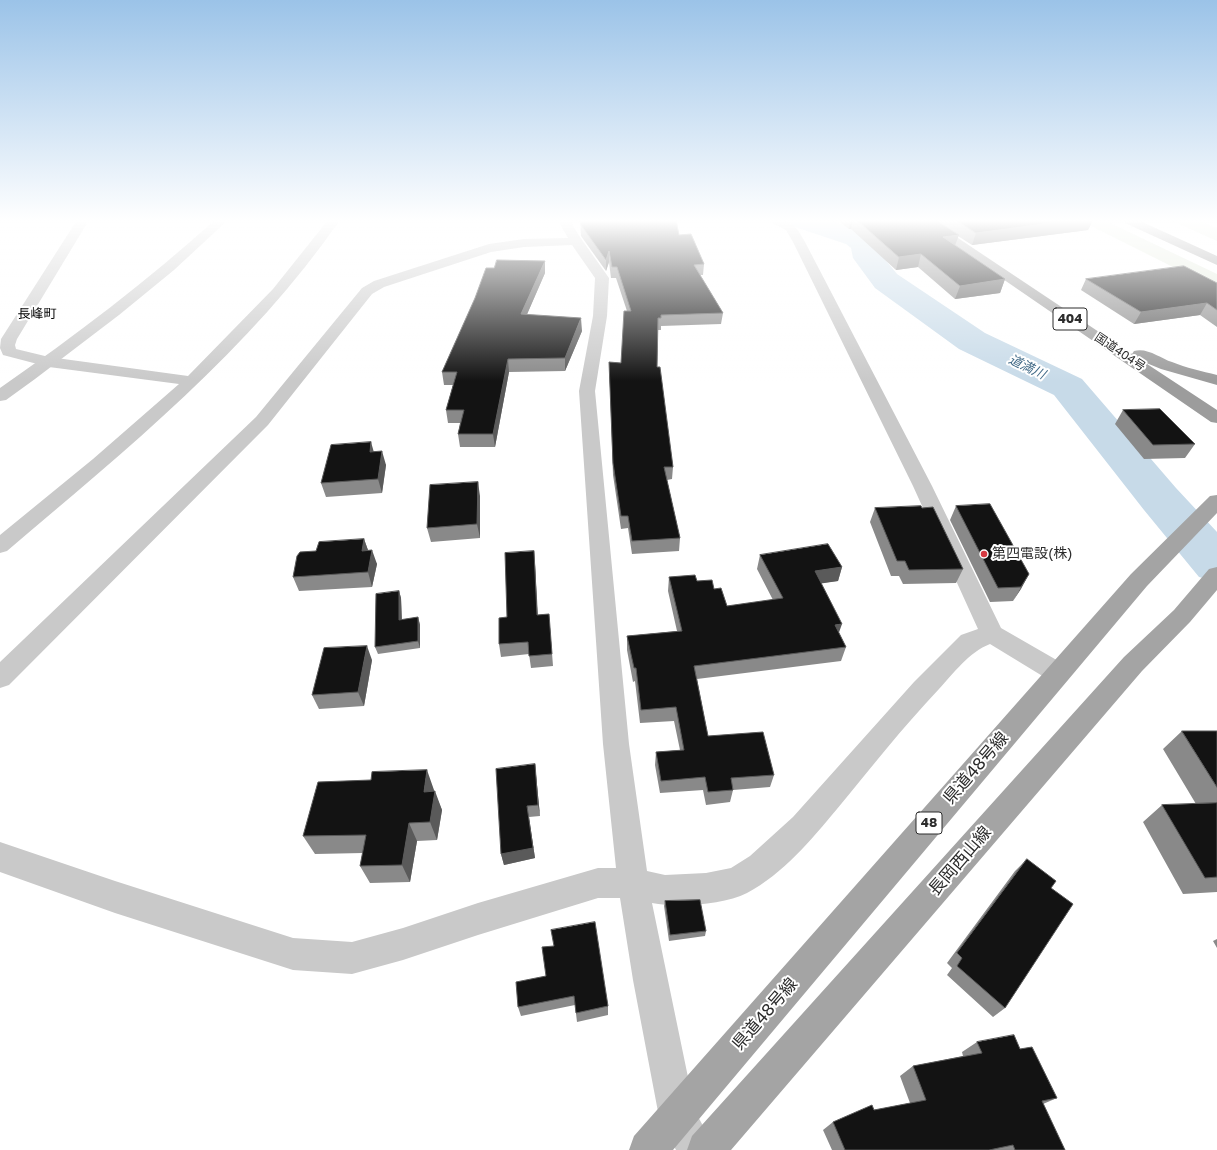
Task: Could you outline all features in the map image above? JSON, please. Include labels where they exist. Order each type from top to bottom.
[{"type":"highway","name":"国道404号","points":[[1003,274],[1217,418]]},
{"type":"highway","points":[[1079,325],[1149,359],[1182,371],[1217,380]]},
{"type":"main road","name":"県道48号線","points":[[648,1150],[1139,580],[1217,501]]},
{"type":"main road","name":"長岡西山線","points":[[706,1150],[1133,664],[1182,616],[1217,575]]},
{"type":"street","points":[[50,274],[7,345],[9,352],[49,362],[192,381]]},
{"type":"street","points":[[0,396],[49,362],[160,274]]},
{"type":"street","points":[[0,546],[100,463],[192,381],[278,292],[292,274]]},
{"type":"street","points":[[0,678],[262,421],[367,291],[380,284],[411,274]]},
{"type":"street","points":[[599,274],[602,278],[600,316],[587,391],[616,744],[633,883],[650,980],[678,1116],[696,1150]]},
{"type":"street","points":[[815,274],[970,582],[992,634],[1058,673]]},
{"type":"street","points":[[0,857],[116,897],[293,954],[352,958],[403,944],[478,919],[598,884],[633,883],[665,890],[706,888],[736,882],[761,867],[803,828],[923,689],[969,642],[992,634]]},
{"type":"green space","points":[[1186,274],[1217,274],[1217,289]]},
{"type":"building","points":[[484,274],[539,274],[521,314],[581,318],[565,358],[508,359],[493,434],[458,434],[464,410],[446,410],[457,372],[442,372],[475,298]]},
{"type":"building","points":[[619,274],[699,274],[723,313],[661,315],[661,318],[658,318],[657,367],[660,367],[673,467],[664,467],[680,538],[632,541],[628,516],[621,516],[613,463],[609,362],[621,363],[624,311],[631,311]]},
{"type":"building","points":[[945,274],[997,274],[1005,279],[960,286]]},
{"type":"building","points":[[1126,274],[1199,274],[1217,283],[1217,310],[1207,303],[1141,312],[1086,279]]},
{"type":"building","points":[[1160,409],[1195,444],[1153,445],[1123,410]]},
{"type":"building","points":[[371,442],[370,452],[382,451],[378,479],[321,483],[331,445]]},
{"type":"building","points":[[478,482],[477,524],[427,528],[430,485]]},
{"type":"building","points":[[990,504],[1029,574],[1021,587],[998,588],[956,506]]},
{"type":"building","points":[[921,506],[922,508],[933,507],[963,569],[909,570],[905,561],[897,561],[875,508]]},
{"type":"building","points":[[364,539],[362,551],[372,550],[368,572],[293,577],[297,556],[300,552],[316,551],[319,542]]},
{"type":"building","points":[[828,544],[842,567],[815,571],[842,624],[835,625],[846,647],[694,666],[708,736],[763,732],[774,775],[731,778],[733,790],[708,792],[705,777],[661,781],[656,752],[684,750],[676,707],[641,710],[636,668],[634,668],[627,636],[682,631],[669,577],[695,575],[697,581],[712,580],[714,589],[721,588],[727,606],[783,598],[760,555]]},
{"type":"building","points":[[534,551],[537,615],[549,614],[552,654],[529,656],[528,642],[499,644],[499,618],[507,617],[505,553]]},
{"type":"building","points":[[399,591],[399,620],[418,617],[418,641],[375,647],[376,594]]},
{"type":"building","points":[[367,646],[358,692],[312,695],[324,648]]},
{"type":"building","points":[[1182,731],[1217,731],[1217,787]]},
{"type":"building","points":[[535,764],[538,805],[527,806],[533,848],[501,854],[496,769]]},
{"type":"building","points":[[427,770],[424,792],[435,791],[430,822],[409,823],[402,865],[360,866],[366,835],[303,836],[318,782],[371,780],[372,772]]},
{"type":"building","points":[[1217,803],[1217,877],[1205,878],[1162,805]]},
{"type":"building","points":[[1027,859],[1056,881],[1051,888],[1073,904],[1005,1008],[957,966],[962,958],[957,953]]},
{"type":"building","points":[[700,900],[706,931],[670,935],[665,901]]},
{"type":"building","points":[[595,922],[608,1006],[576,1013],[574,996],[518,1007],[516,982],[546,976],[542,947],[554,946],[551,930]]},
{"type":"building","points":[[1014,1035],[1020,1049],[1032,1047],[1057,1098],[1042,1101],[1065,1150],[1015,1150],[1013,1145],[989,1150],[845,1150],[833,1122],[872,1105],[874,1110],[926,1100],[913,1066],[982,1053],[977,1042]]},
{"type":"waterway","name":"道満川","points":[[880,274],[886,281],[972,341],[1068,387],[1160,499],[1217,564]]},
{"type":"place","name":"第四電設(株)","points":[[984,554]]},
{"type":"district","name":"長峰町","points":[[37,314]]}]
